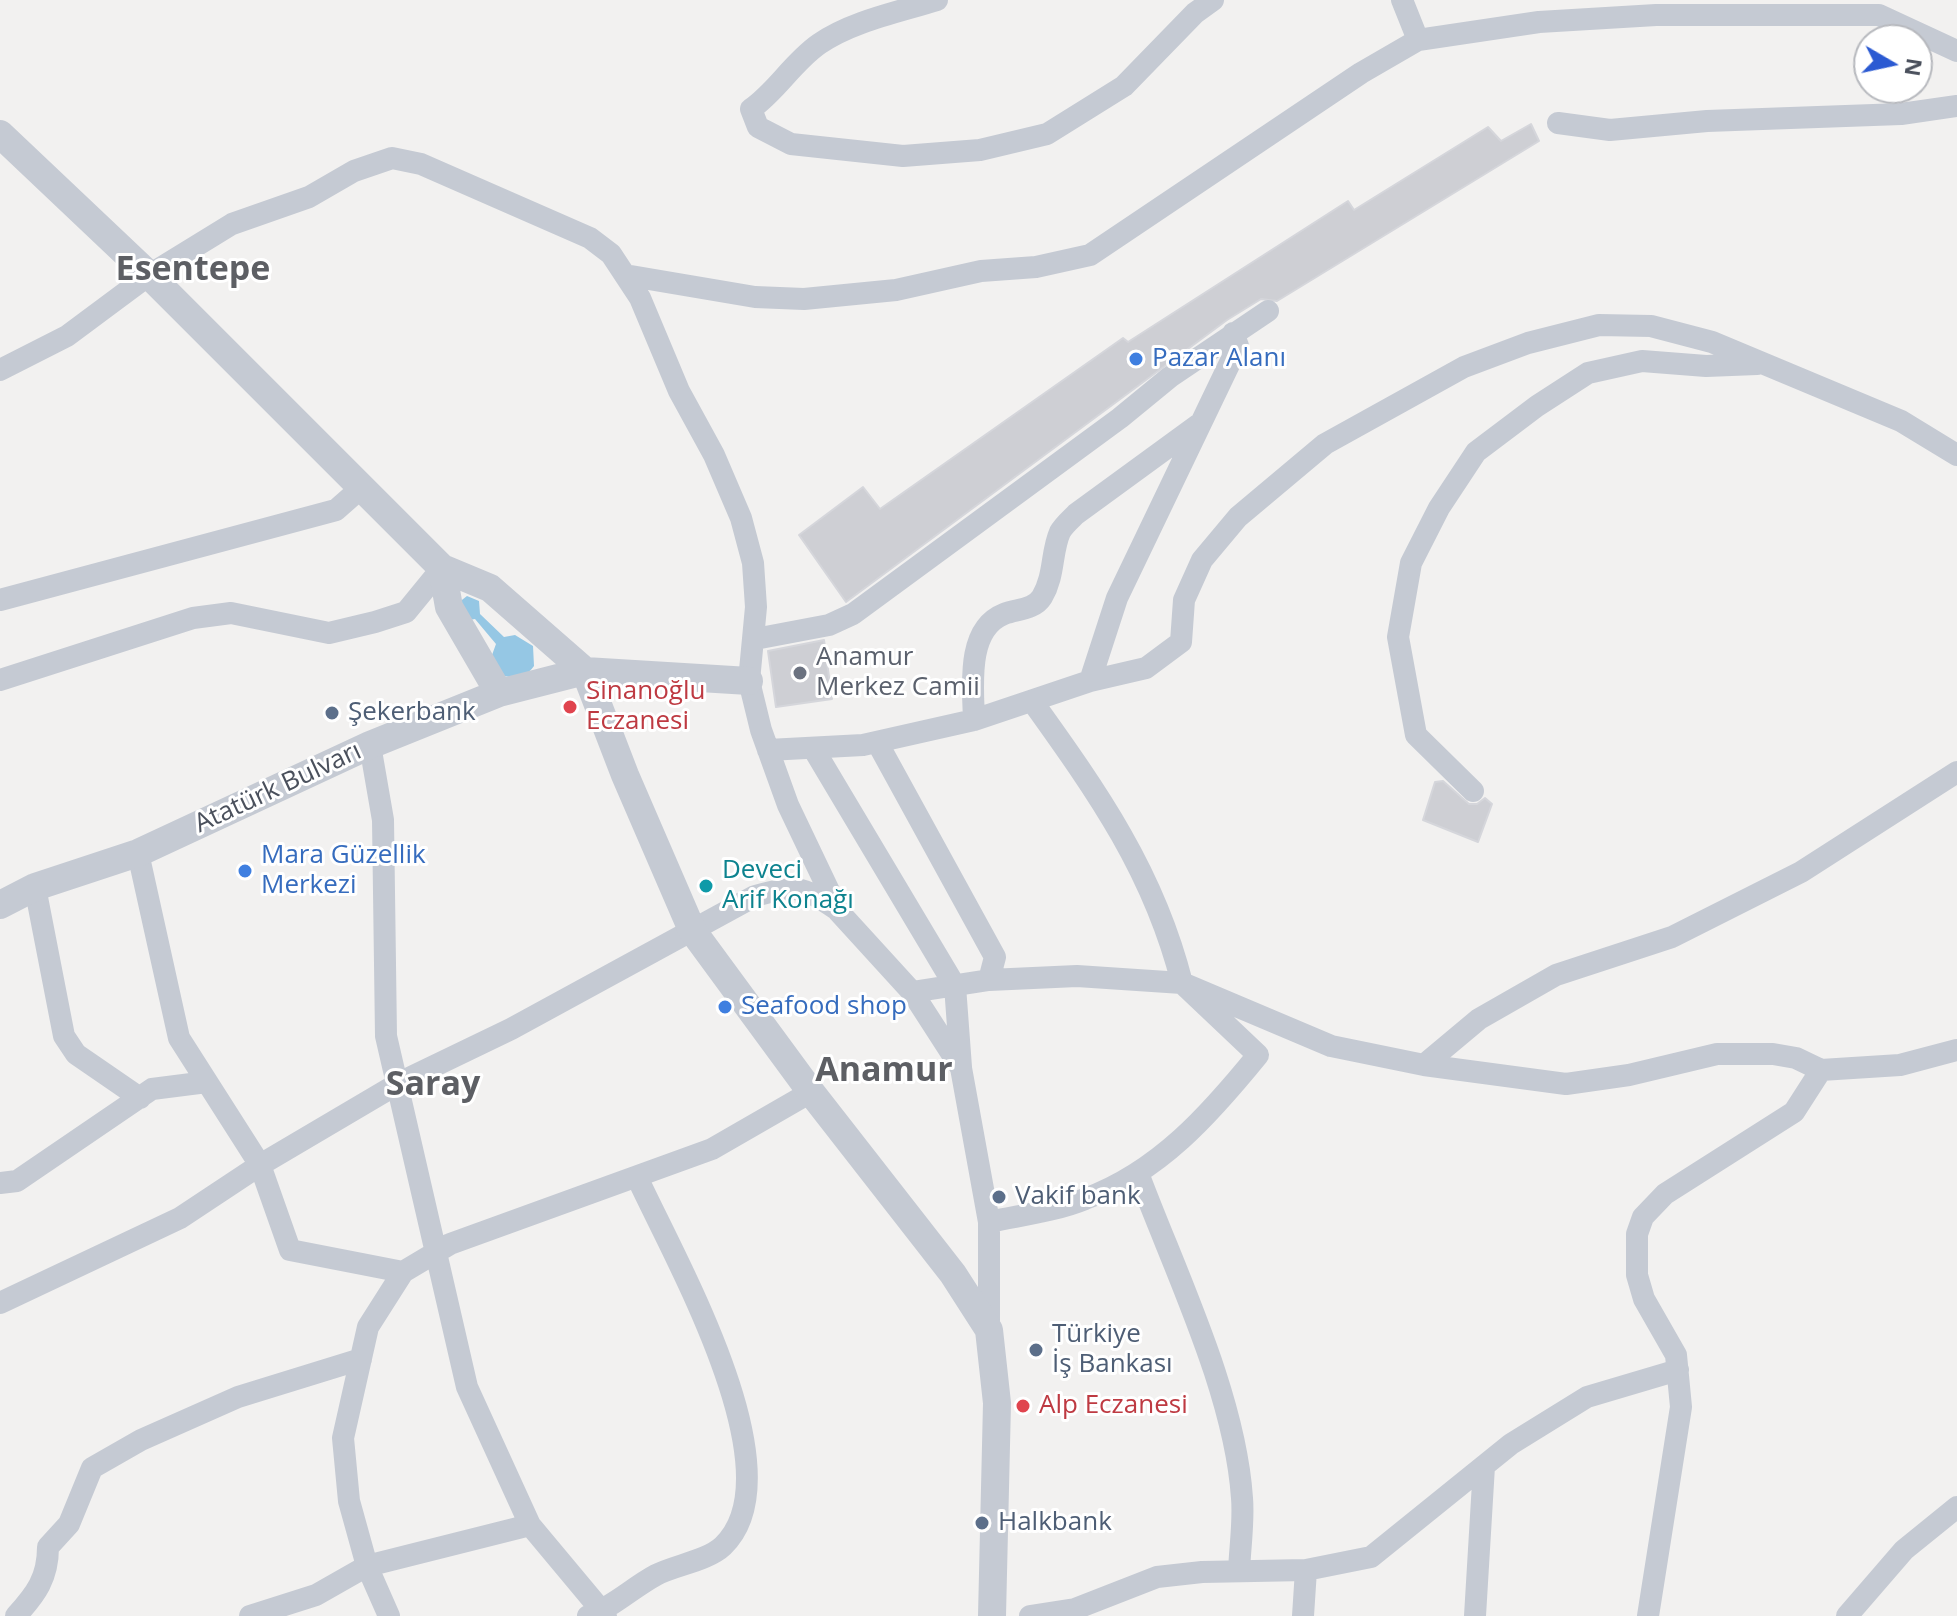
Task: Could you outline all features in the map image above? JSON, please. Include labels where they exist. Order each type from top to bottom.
[{"type":"street","points":[[937,0],[821,43],[792,68],[771,95],[751,109],[758,127],[791,144],[903,156],[980,150],[1047,134],[1124,86],[1195,13],[1213,0]]},
{"type":"street","points":[[1402,0],[1418,40]]},
{"type":"street","points":[[625,275],[755,297],[804,299],[896,290],[981,271],[1036,267],[1090,255],[1361,73],[1418,40],[1539,22],[1656,15],[1879,15],[1957,51]]},
{"type":"street","points":[[1558,123],[1610,130],[1707,121],[1901,114],[1957,106]]},
{"type":"street","points":[[0,134],[149,275],[442,568],[490,588],[585,671],[625,775],[692,930],[811,1092],[953,1274],[989,1330]]},
{"type":"street","points":[[0,370],[67,336],[149,275],[232,224],[309,197],[354,171],[392,158],[421,164],[590,238],[611,254],[640,298],[679,391],[714,455],[741,518],[753,563],[755,639],[749,681],[768,750],[788,805],[839,912]]},
{"type":"street","points":[[755,639],[829,625],[853,614],[1233,333],[1268,311]]},
{"type":"street","points":[[768,750],[877,742],[974,720],[1090,681],[1146,668],[1181,642],[1184,600],[1202,560],[1238,517],[1325,444],[1464,367],[1528,343],[1599,325],[1651,326],[1712,342],[1901,421],[1957,455]]},
{"type":"street","points":[[1090,681],[1117,598],[1238,346],[1233,333]]},
{"type":"street","points":[[1473,791],[1416,735],[1398,637],[1411,563],[1439,508],[1476,452],[1537,406],[1588,373],[1642,361],[1706,366],[1762,363]]},
{"type":"street","points":[[974,720],[973,665],[985,628],[1001,614],[1026,609],[1041,600],[1055,566],[1060,532],[1076,514],[1198,425]]},
{"type":"street","points":[[0,600],[336,510],[361,488]]},
{"type":"street","points":[[0,680],[193,618],[231,613],[329,633],[375,622],[406,612],[442,568]]},
{"type":"street","points":[[442,568],[449,607],[499,693]]},
{"type":"street","name":"Atatürk Bulvarı","points":[[0,905],[35,887],[138,853],[370,745],[499,693],[585,671],[749,681]]},
{"type":"street","points":[[989,1222],[1085,1200],[1138,1173],[1167,1153],[1198,1124],[1258,1055],[1182,983],[1171,937],[1107,805],[1032,701]]},
{"type":"street","points":[[877,742],[995,957],[989,980]]},
{"type":"street","points":[[370,745],[383,820],[386,1036],[467,1387],[530,1525],[598,1614],[655,1576],[721,1548],[741,1523],[749,1465],[740,1412],[710,1335],[637,1177]]},
{"type":"street","points":[[813,748],[955,986],[961,1068],[989,1222],[989,1330],[997,1403],[992,1616]]},
{"type":"street","points":[[1424,1065],[1479,1019],[1556,975],[1672,937],[1788,879],[1957,772]]},
{"type":"street","points":[[138,853],[179,1038],[260,1165],[290,1250],[403,1272]]},
{"type":"street","points":[[35,887],[64,1036],[76,1054],[140,1098]]},
{"type":"street","points":[[0,1303],[180,1218],[260,1165],[399,1083],[511,1029],[755,896],[784,888],[809,890],[839,912],[912,992],[961,1068]]},
{"type":"street","points":[[912,992],[989,980],[1077,976],[1182,983],[1331,1046],[1424,1065],[1566,1084],[1629,1075],[1717,1054],[1773,1054],[1796,1058],[1821,1070],[1900,1065],[1957,1050]]},
{"type":"street","points":[[1648,1616],[1681,1407],[1676,1355],[1644,1299],[1637,1275],[1637,1234],[1643,1217],[1665,1194],[1794,1112],[1821,1070]]},
{"type":"street","points":[[0,1183],[17,1181],[152,1089],[207,1082]]},
{"type":"street","points":[[389,1616],[367,1566],[349,1501],[343,1438],[368,1327],[403,1272],[450,1244],[712,1149],[811,1092]]},
{"type":"street","points":[[1138,1173],[1219,1390],[1236,1450],[1243,1500],[1239,1571]]},
{"type":"street","points":[[16,1616],[37,1594],[48,1568],[48,1547],[69,1524],[92,1468],[141,1440],[238,1397],[361,1359]]},
{"type":"street","points":[[1030,1616],[1075,1609],[1157,1577],[1306,1570],[1371,1557],[1511,1444],[1587,1397],[1678,1370]]},
{"type":"street","points":[[1475,1616],[1484,1466]]},
{"type":"street","points":[[1853,1614],[1904,1550],[1957,1507]]},
{"type":"street","points":[[250,1616],[316,1595],[367,1566],[530,1525]]},
{"type":"street","points":[[1303,1616],[1306,1570]]},
{"type":"water","points":[[467,596],[479,601],[480,614],[504,637],[515,635],[533,646],[534,666],[527,673],[517,677],[504,676],[492,655],[496,644],[475,619],[469,620],[458,603]]},
{"type":"building","name":"Pazar Alanı","points":[[1531,124],[1539,141],[1277,301],[1261,299],[1227,320],[846,602],[799,535],[863,487],[880,509],[1123,338],[1128,342],[1348,201],[1354,210],[1488,127],[1501,141]]},
{"type":"building","name":"Anamur Merkez Camii","points":[[824,640],[832,699],[776,707],[768,651]]},
{"type":"building","points":[[1443,781],[1469,804],[1477,804],[1485,798],[1492,804],[1478,842],[1423,820],[1435,782]]},
{"type":"place","name":"Pazar Alanı","points":[[1136,359]]},
{"type":"place","name":"Anamur Merkez Camii","points":[[800,673]]},
{"type":"place","name":"Sinanoğlu Eczanesi","points":[[570,707]]},
{"type":"place","name":"Şekerbank","points":[[332,713]]},
{"type":"place","name":"Mara Güzellik Merkezi","points":[[245,871]]},
{"type":"place","name":"Deveci Arif Konağı","points":[[706,886]]},
{"type":"place","name":"Seafood shop","points":[[725,1007]]},
{"type":"place","name":"Vakif bank","points":[[999,1197]]},
{"type":"place","name":"Türkiye İş Bankası","points":[[1036,1350]]},
{"type":"place","name":"Alp Eczanesi","points":[[1023,1406]]},
{"type":"place","name":"Halkbank","points":[[982,1523]]},
{"type":"district","name":"Esentepe","points":[[193,270]]},
{"type":"district","name":"Anamur","points":[[884,1071]]},
{"type":"district","name":"Saray","points":[[433,1085]]}]
